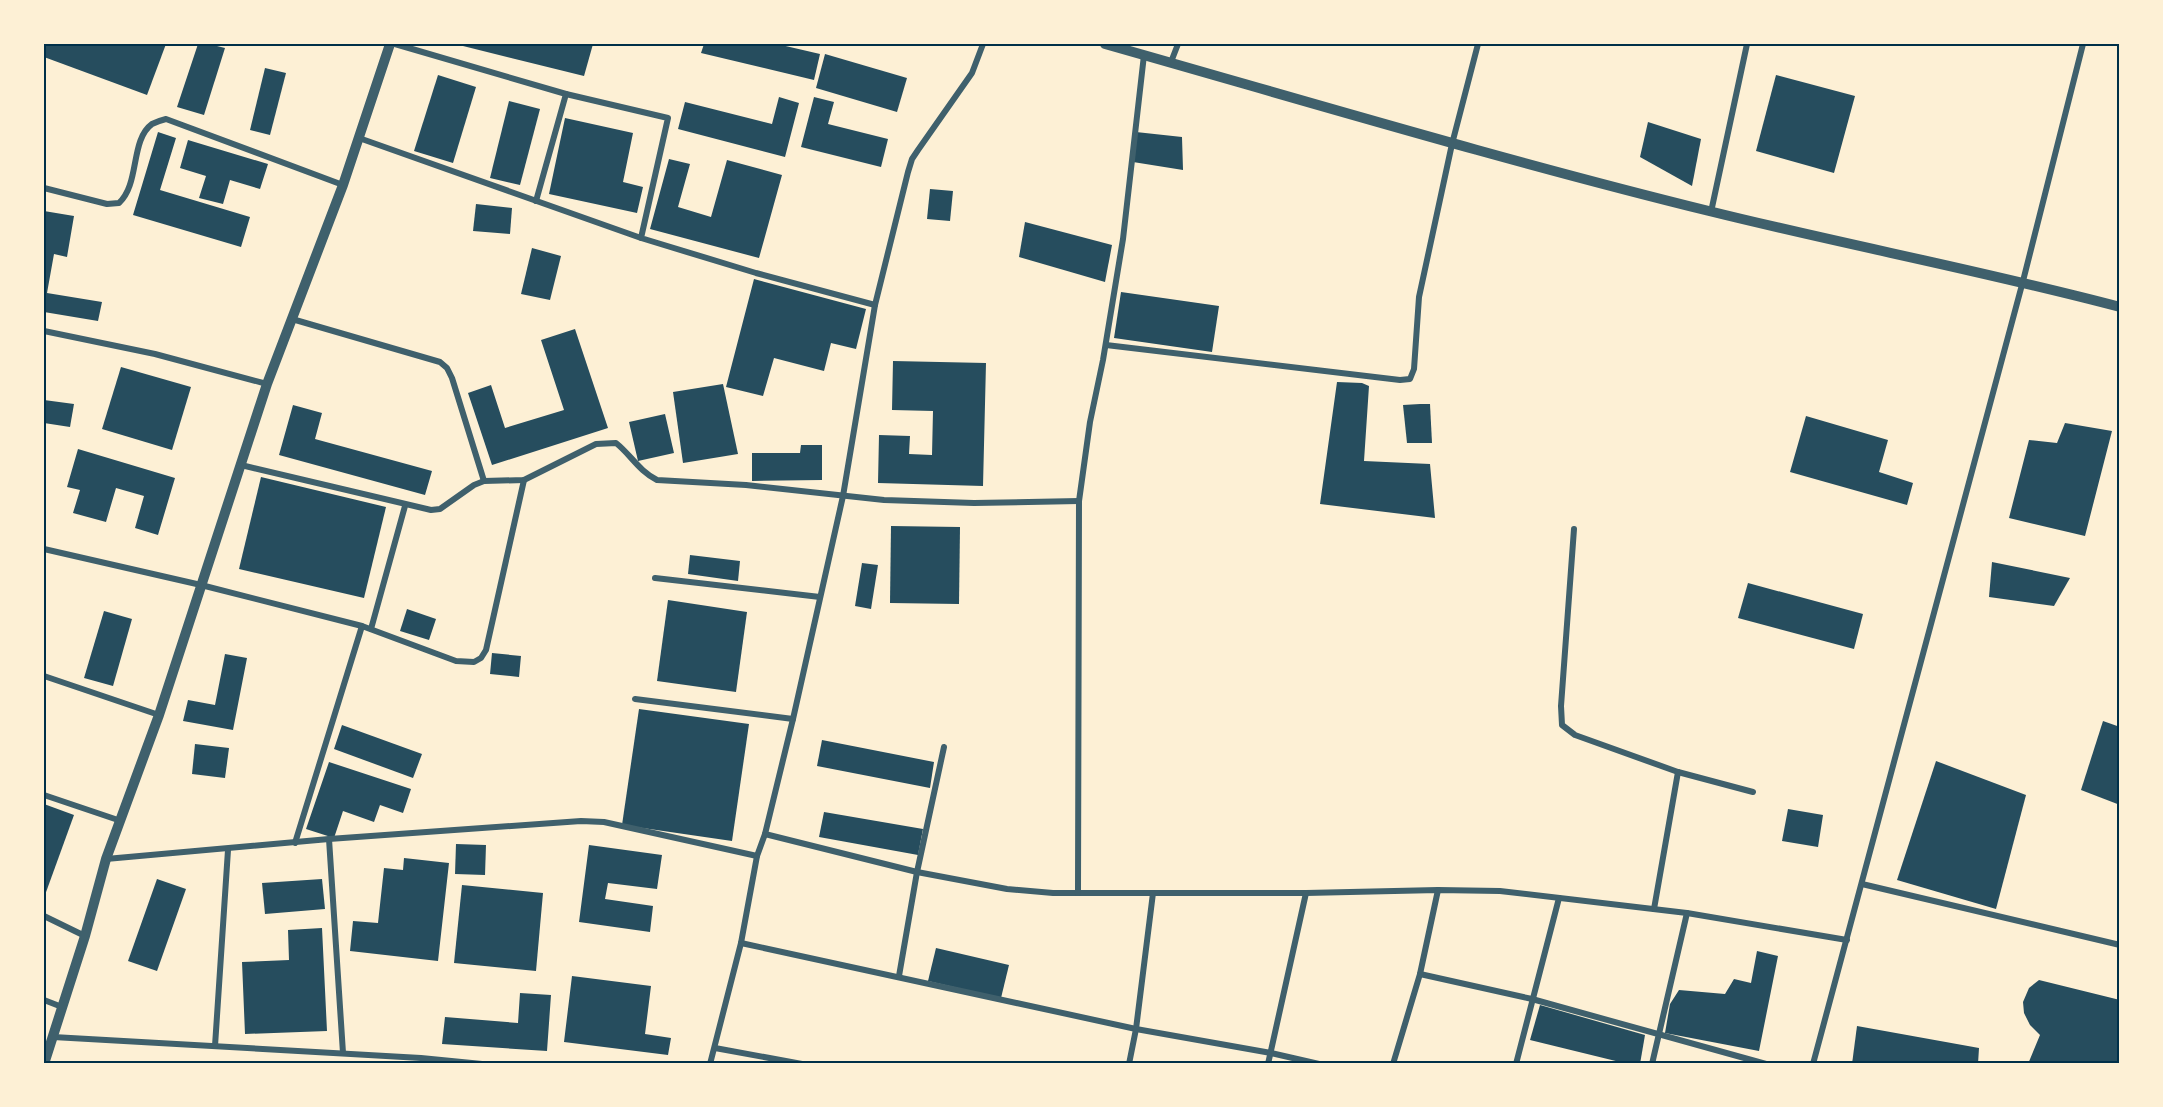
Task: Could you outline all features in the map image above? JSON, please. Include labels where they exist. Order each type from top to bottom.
[{"type":"street","points":[[44,1064],[85,936],[106,859],[122,821],[159,715],[267,384],[343,185],[393,44],[566,94],[668,118],[641,238]]},
{"type":"street","points":[[710,1064],[741,943],[758,856],[793,718],[843,496],[874,305],[912,159],[972,73],[983,44]]},
{"type":"street","points":[[1105,44],[1452,144],[1711,212],[2023,281],[2120,307]]},
{"type":"street","points":[[1171,62],[1178,44]]},
{"type":"street","points":[[1106,345],[1400,380],[1410,379],[1414,369],[1419,297],[1452,144],[1478,44]]},
{"type":"street","points":[[1711,212],[1746,44]]},
{"type":"street","points":[[1814,1064],[2023,281],[2083,44]]},
{"type":"street","points":[[1078,893],[1079,501],[1090,422],[1106,345],[1123,239],[1144,55]]},
{"type":"street","points":[[536,201],[566,94]]},
{"type":"street","points":[[44,188],[107,204],[118,203],[128,192],[143,135],[152,124],[166,119],[343,185]]},
{"type":"street","points":[[359,138],[641,238],[756,273],[874,305]]},
{"type":"street","points":[[292,319],[440,362],[447,368],[452,378],[484,481]]},
{"type":"street","points":[[44,331],[155,354],[267,384]]},
{"type":"street","points":[[241,465],[423,510],[440,509],[474,485],[484,481],[524,480],[596,444],[616,443],[626,450],[645,474],[657,480],[746,485],[884,500],[974,503],[1079,501]]},
{"type":"street","points":[[44,549],[201,585],[362,626],[456,661],[474,662],[486,650],[524,480]]},
{"type":"street","points":[[372,629],[405,506]]},
{"type":"street","points":[[1574,529],[1562,725],[1575,735],[1678,772],[1753,792]]},
{"type":"street","points":[[656,578],[820,597]]},
{"type":"street","points":[[295,843],[362,626]]},
{"type":"street","points":[[44,676],[159,715]]},
{"type":"street","points":[[635,699],[793,718]]},
{"type":"street","points":[[899,976],[916,872],[944,747]]},
{"type":"street","points":[[1654,909],[1678,772]]},
{"type":"street","points":[[44,795],[122,821]]},
{"type":"street","points":[[106,859],[228,850],[329,839],[581,821],[604,822],[758,856]]},
{"type":"street","points":[[765,834],[916,872],[1007,889],[1053,893],[1500,891],[1687,913],[1847,940]]},
{"type":"street","points":[[329,839],[343,1053]]},
{"type":"street","points":[[215,1046],[228,850]]},
{"type":"street","points":[[1862,884],[2120,945]]},
{"type":"street","points":[[1393,1064],[1420,974],[1438,890]]},
{"type":"street","points":[[1129,1064],[1136,1029],[1153,893]]},
{"type":"street","points":[[1268,1064],[1306,893]]},
{"type":"street","points":[[1516,1064],[1559,898]]},
{"type":"street","points":[[1652,1064],[1687,913]]},
{"type":"street","points":[[44,916],[85,936]]},
{"type":"street","points":[[741,943],[1136,1029],[1319,1064]]},
{"type":"street","points":[[1420,974],[1532,999],[1766,1064]]},
{"type":"street","points":[[44,1000],[62,1007]]},
{"type":"street","points":[[53,1037],[343,1053],[482,1064]]},
{"type":"street","points":[[715,1048],[802,1064]]},
{"type":"building","points":[[44,44],[166,44],[147,95],[44,57]]},
{"type":"building","points":[[198,44],[225,48],[204,115],[177,107]]},
{"type":"building","points":[[455,44],[593,44],[584,76]]},
{"type":"building","points":[[704,44],[777,44],[820,54],[814,80],[701,53]]},
{"type":"building","points":[[825,54],[907,78],[897,112],[816,88]]},
{"type":"building","points":[[265,68],[286,73],[270,135],[250,130]]},
{"type":"building","points":[[438,75],[476,87],[453,163],[414,151]]},
{"type":"building","points":[[1776,75],[1855,96],[1834,173],[1756,151]]},
{"type":"building","points":[[779,97],[799,103],[785,157],[678,129],[685,102],[772,124]]},
{"type":"building","points":[[814,97],[834,102],[828,124],[888,139],[881,167],[801,147]]},
{"type":"building","points":[[509,101],[540,109],[520,185],[490,178]]},
{"type":"building","points":[[565,118],[633,133],[623,182],[643,187],[637,213],[549,194]]},
{"type":"building","points":[[1648,122],[1701,139],[1692,186],[1640,157]]},
{"type":"building","points":[[158,132],[176,138],[160,190],[250,217],[241,247],[133,215]]},
{"type":"building","points":[[1136,132],[1182,137],[1183,170],[1133,162]]},
{"type":"building","points":[[188,140],[268,164],[260,189],[230,180],[223,204],[199,198],[206,176],[180,168]]},
{"type":"building","points":[[669,159],[690,164],[678,207],[711,217],[727,160],[782,175],[759,258],[650,229]]},
{"type":"building","points":[[930,189],[953,191],[950,221],[927,219]]},
{"type":"building","points":[[476,204],[512,208],[510,234],[473,231]]},
{"type":"building","points":[[44,211],[74,216],[67,257],[54,254],[47,293],[102,302],[98,321],[44,312]]},
{"type":"building","points":[[1025,222],[1112,245],[1105,282],[1019,257]]},
{"type":"building","points":[[532,248],[561,256],[550,300],[521,294]]},
{"type":"building","points":[[754,279],[866,309],[856,349],[831,343],[824,371],[774,358],[763,396],[726,387]]},
{"type":"building","points":[[1121,292],[1219,306],[1212,352],[1114,338]]},
{"type":"building","points":[[575,329],[608,428],[492,465],[468,393],[491,385],[505,428],[564,410],[541,340]]},
{"type":"building","points":[[893,361],[986,363],[983,486],[878,483],[879,435],[910,436],[909,454],[932,455],[933,411],[892,410]]},
{"type":"building","points":[[121,367],[191,387],[172,450],[102,429]]},
{"type":"building","points":[[1337,382],[1362,383],[1369,386],[1364,461],[1430,464],[1435,518],[1320,504]]},
{"type":"building","points":[[723,384],[738,454],[683,463],[673,392]]},
{"type":"building","points":[[44,400],[74,404],[70,427],[44,423]]},
{"type":"building","points":[[1430,404],[1432,443],[1407,443],[1403,405]]},
{"type":"building","points":[[293,405],[322,413],[315,439],[432,471],[425,495],[279,455]]},
{"type":"building","points":[[665,414],[674,453],[638,461],[629,422]]},
{"type":"building","points":[[1806,416],[1888,440],[1879,472],[1913,483],[1907,505],[1790,472]]},
{"type":"building","points":[[2065,423],[2112,431],[2085,536],[2009,518],[2029,440],[2057,443]]},
{"type":"building","points":[[801,445],[822,445],[822,480],[752,481],[752,453],[800,453]]},
{"type":"building","points":[[78,449],[175,478],[158,535],[135,528],[144,496],[116,488],[106,522],[73,513],[80,490],[67,487]]},
{"type":"building","points":[[261,477],[386,507],[364,598],[239,569]]},
{"type":"building","points":[[891,526],[960,527],[959,604],[890,603]]},
{"type":"building","points":[[690,555],[740,561],[738,581],[688,574]]},
{"type":"building","points":[[1992,562],[2070,578],[2054,606],[1989,597]]},
{"type":"building","points":[[862,563],[878,565],[871,609],[855,606]]},
{"type":"building","points":[[1748,583],[1863,614],[1854,649],[1738,618]]},
{"type":"building","points":[[668,600],[747,612],[736,692],[657,681]]},
{"type":"building","points":[[407,609],[436,619],[429,640],[400,631]]},
{"type":"building","points":[[104,611],[132,619],[113,686],[84,678]]},
{"type":"building","points":[[492,653],[521,656],[519,677],[490,674]]},
{"type":"building","points":[[225,654],[247,658],[233,730],[183,721],[188,700],[215,705]]},
{"type":"building","points":[[639,709],[749,724],[732,841],[622,825]]},
{"type":"building","points":[[2103,721],[2120,727],[2120,805],[2081,790]]},
{"type":"building","points":[[342,725],[422,754],[413,778],[334,749]]},
{"type":"building","points":[[822,740],[934,762],[930,788],[817,766]]},
{"type":"building","points":[[195,744],[229,748],[225,778],[192,774]]},
{"type":"building","points":[[1936,761],[2026,795],[1996,909],[1897,880]]},
{"type":"building","points":[[329,762],[411,789],[403,813],[380,805],[374,822],[343,811],[334,838],[306,829]]},
{"type":"building","points":[[44,804],[74,815],[45,895],[44,894]]},
{"type":"building","points":[[1788,809],[1823,815],[1818,847],[1782,841]]},
{"type":"building","points":[[824,812],[923,829],[918,855],[819,837]]},
{"type":"building","points":[[456,844],[486,845],[485,875],[455,874]]},
{"type":"building","points":[[589,845],[662,855],[657,889],[608,883],[605,899],[653,906],[650,932],[579,922]]},
{"type":"building","points":[[404,858],[449,863],[438,961],[350,951],[353,921],[378,923],[384,868],[403,870]]},
{"type":"building","points":[[157,879],[186,889],[157,971],[128,961]]},
{"type":"building","points":[[322,879],[325,909],[265,914],[262,883]]},
{"type":"building","points":[[462,885],[543,893],[536,971],[454,963]]},
{"type":"building","points":[[322,928],[327,1031],[245,1034],[242,962],[289,960],[288,930]]},
{"type":"building","points":[[936,948],[1009,965],[1001,998],[928,981]]},
{"type":"building","points":[[1757,951],[1778,956],[1759,1051],[1665,1033],[1670,1004],[1679,990],[1725,994],[1734,979],[1751,983]]},
{"type":"building","points":[[572,976],[651,986],[645,1034],[671,1038],[668,1055],[564,1042]]},
{"type":"building","points":[[2039,980],[2120,1000],[2120,1064],[2028,1064],[2040,1035],[2030,1025],[2024,1013],[2023,1002],[2029,988]]},
{"type":"building","points":[[520,993],[551,995],[547,1051],[442,1044],[445,1017],[518,1023]]},
{"type":"building","points":[[1540,1005],[1645,1035],[1640,1064],[1628,1064],[1530,1040]]},
{"type":"building","points":[[1857,1026],[1979,1048],[1978,1064],[1852,1064]]}]
